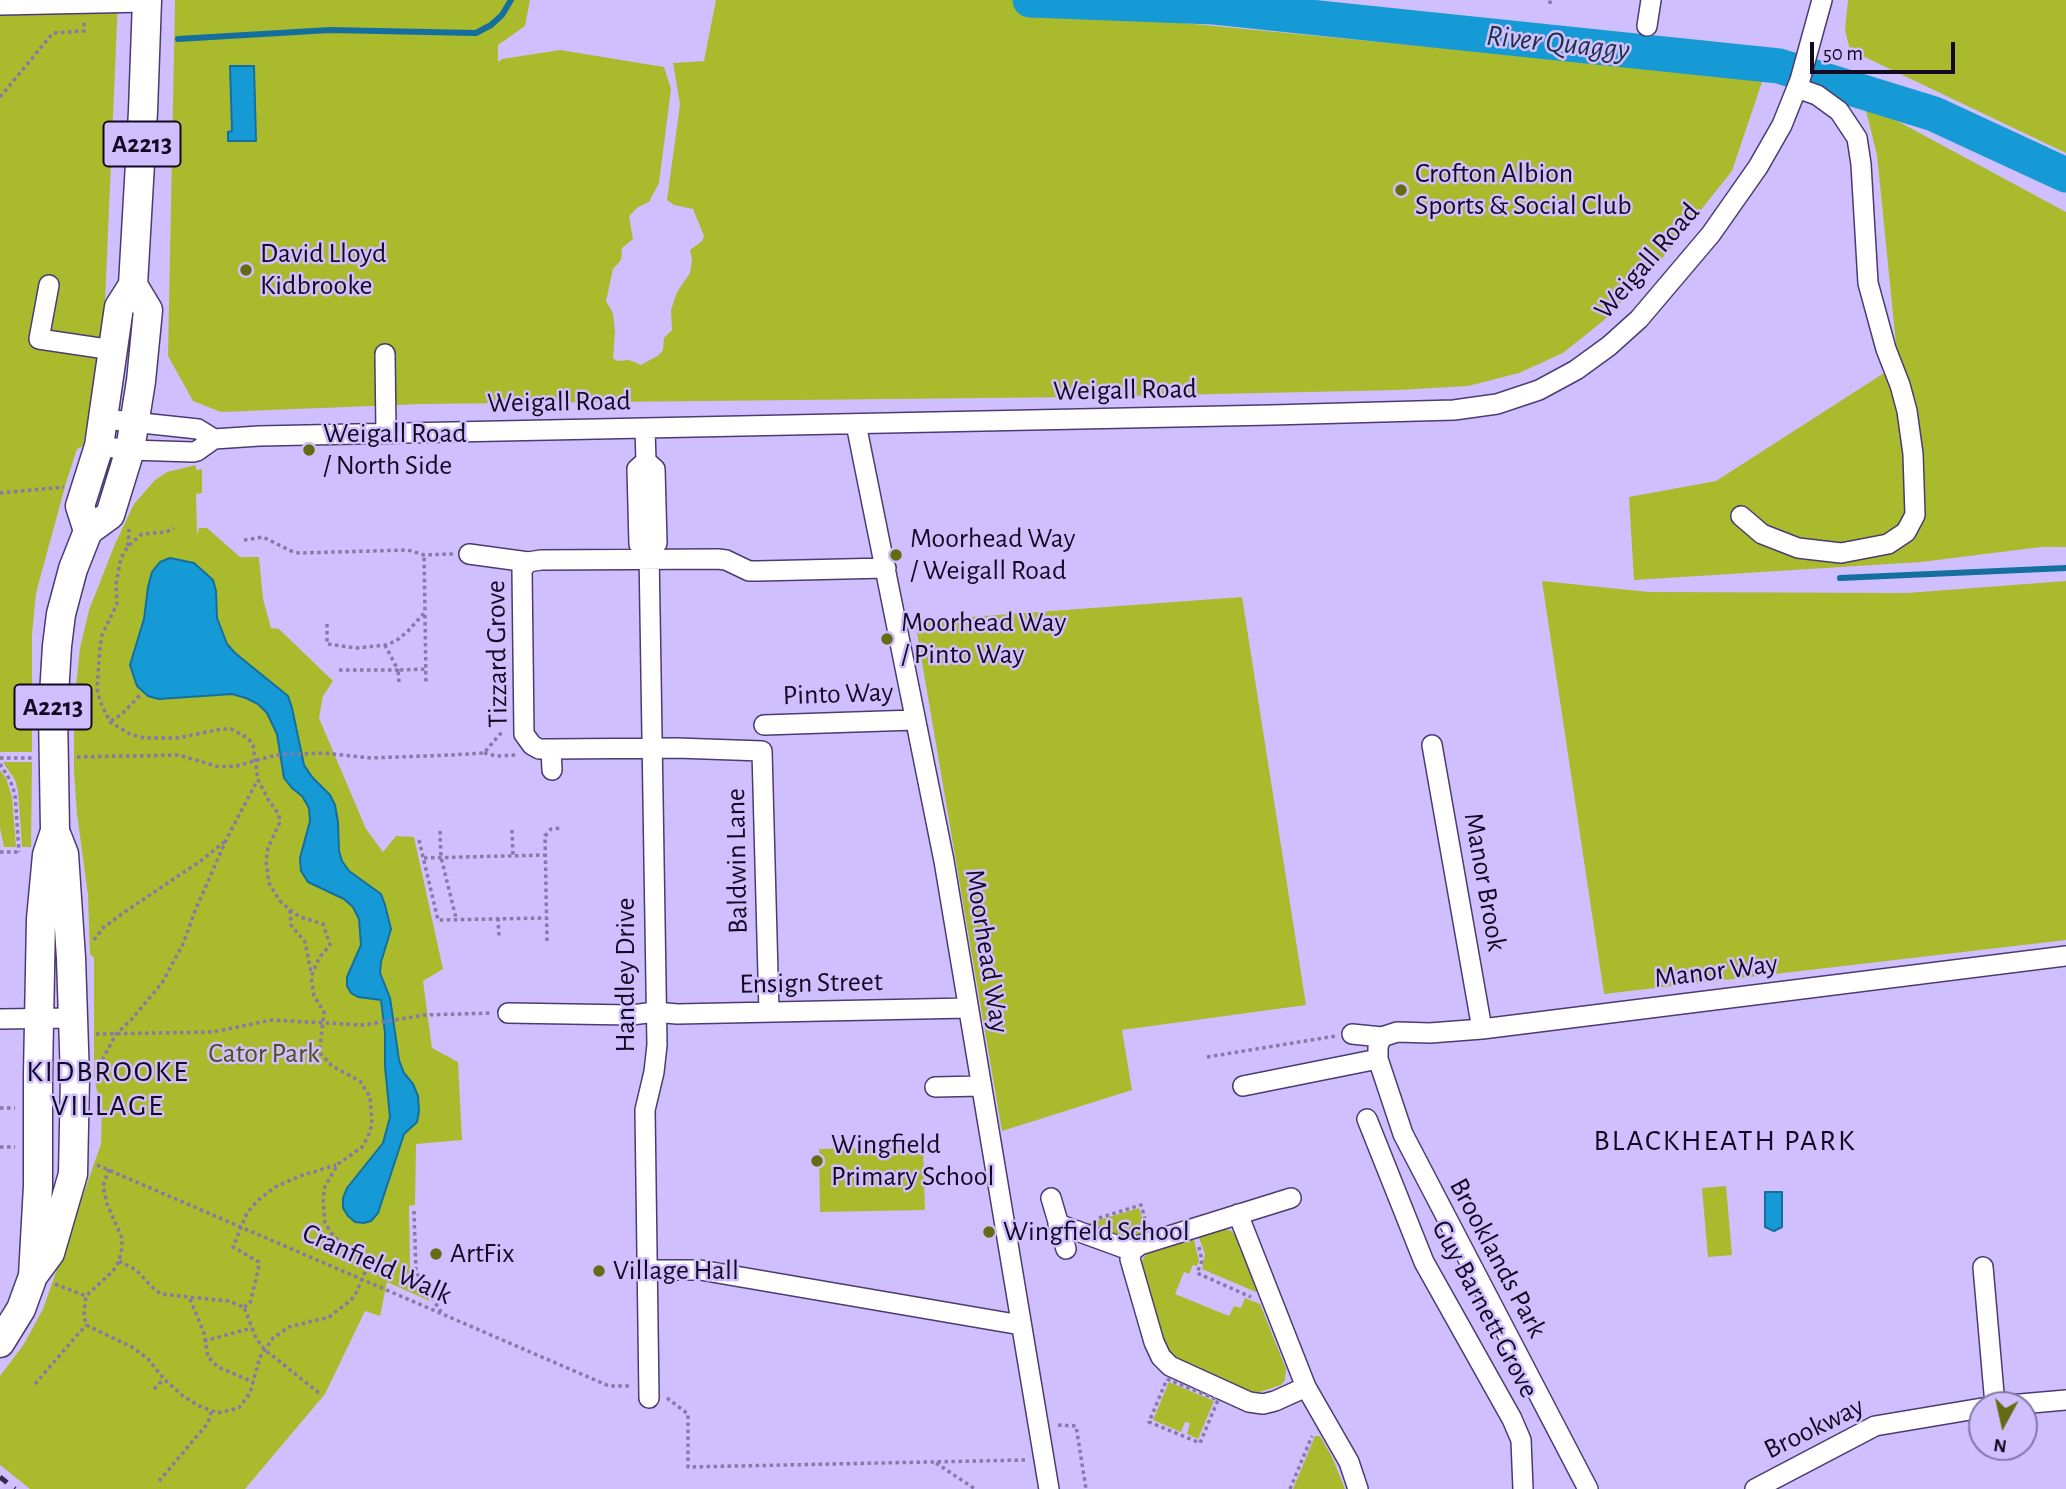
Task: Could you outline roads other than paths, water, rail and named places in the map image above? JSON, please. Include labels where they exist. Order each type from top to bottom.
[{"type":"highway","name":"A2213","points":[[88,531],[80,506],[101,432],[119,307],[133,285],[144,111],[146,1]]},
{"type":"highway","name":"A2213","points":[[42,1279],[38,1186],[41,919],[47,855],[55,831],[53,711],[57,646],[68,584],[88,531],[110,516],[136,422],[148,310],[133,285]]},
{"type":"highway","name":"A2213","points":[[0,1343],[42,1279],[73,1174],[75,1078],[71,958],[64,854],[55,831]]},
{"type":"street","points":[[1647,26],[1651,0]]},
{"type":"street","name":"Weigall Road","points":[[101,432],[136,422],[198,429],[214,439],[386,432],[645,429],[1454,410],[1497,404],[1539,390],[1576,370],[1609,346],[1639,319],[1712,234],[1758,167],[1782,125],[1801,77],[1822,0]]},
{"type":"street","points":[[0,5],[146,1]]},
{"type":"street","points":[[1741,516],[1762,534],[1798,548],[1841,553],[1888,544],[1906,532],[1915,515],[1913,454],[1907,411],[1868,283],[1857,138],[1839,111],[1817,95],[1801,77]]},
{"type":"street","points":[[49,285],[39,340],[113,350]]},
{"type":"street","points":[[385,354],[386,432]]},
{"type":"street","name":"Moorhead Way","points":[[856,424],[944,861],[1049,1489]]},
{"type":"street","name":"Handley Drive","points":[[645,429],[646,461],[637,469],[639,544],[649,555],[656,1012],[656,1059],[645,1110],[649,1392]]},
{"type":"street","name":"Weigall Road","points":[[101,432],[130,450],[197,452],[214,439]]},
{"type":"street","points":[[469,554],[527,562]]},
{"type":"street","name":"Tizzard Grove","points":[[551,750],[538,749],[526,740],[524,734],[521,580],[522,570],[527,562],[649,555],[726,560],[749,571],[886,568]]},
{"type":"street","name":"Pinto Way","points":[[764,725],[915,720]]},
{"type":"street","name":"Manor Brook","points":[[1432,745],[1482,1029]]},
{"type":"street","points":[[552,770],[551,750],[651,749]]},
{"type":"street","name":"Baldwin Lane","points":[[651,749],[762,751],[769,1012]]},
{"type":"street","name":"Manor Way","points":[[1379,1047],[1397,1032],[1430,1033],[1482,1029],[2066,956]]},
{"type":"street","name":"Ensign Street","points":[[508,1013],[631,1015],[656,1012],[677,1014],[968,1008]]},
{"type":"street","points":[[0,1019],[72,1018]]},
{"type":"street","points":[[1352,1034],[1379,1047]]},
{"type":"street","points":[[1243,1086],[1379,1047]]},
{"type":"street","name":"Brooklands Park","points":[[1379,1047],[1409,1146],[1588,1489]]},
{"type":"street","points":[[935,1087],[981,1086]]},
{"type":"street","name":"Guy Barnett Grove","points":[[1367,1119],[1424,1262],[1512,1419],[1521,1440],[1522,1489]]},
{"type":"street","points":[[1051,1198],[1066,1249]]},
{"type":"street","points":[[1058,1224],[1132,1251],[1152,1241],[1291,1198]]},
{"type":"street","points":[[1238,1214],[1306,1387],[1349,1462],[1358,1489]]},
{"type":"street","points":[[1132,1251],[1131,1268],[1154,1342],[1161,1357],[1170,1366],[1249,1402],[1262,1404],[1275,1401],[1306,1387]]},
{"type":"street","points":[[1983,1267],[1994,1391]]},
{"type":"street","points":[[648,1270],[700,1270],[1021,1325]]},
{"type":"street","points":[[2038,1402],[2066,1400]]},
{"type":"street","name":"Brookway","points":[[1755,1489],[1875,1426],[1968,1410]]},
{"type":"water","points":[[230,66],[254,66],[256,141],[228,141],[228,132],[232,131]]},
{"type":"water","points":[[170,558],[194,563],[213,580],[217,618],[227,644],[288,696],[304,765],[330,795],[335,805],[342,861],[349,871],[381,894],[385,905],[391,929],[380,973],[390,998],[399,1060],[418,1096],[419,1111],[417,1122],[404,1134],[378,1213],[371,1221],[355,1222],[343,1208],[347,1188],[383,1143],[390,1117],[381,1000],[358,997],[351,993],[347,986],[347,977],[361,945],[359,919],[353,907],[344,899],[308,882],[301,871],[300,858],[310,821],[309,808],[302,796],[284,778],[277,734],[267,713],[258,704],[232,694],[159,699],[148,696],[137,686],[130,665],[144,619],[148,587],[152,572],[160,562]]},
{"type":"water","points":[[1765,1192],[1782,1192],[1782,1227],[1774,1231],[1765,1227]]},
{"type":"waterway","points":[[178,39],[330,30],[476,33],[502,15],[511,0]]},
{"type":"waterway","name":"River Quaggy","points":[[1030,0],[1214,7],[1779,66],[1934,114],[2066,175]]},
{"type":"waterway","points":[[1840,578],[2066,568]]},
{"type":"railway","points":[[0,1477],[15,1489]]},
{"type":"place","name":"Crofton Albion Sports & Social Club","points":[[1401,190]]},
{"type":"place","name":"David Lloyd Kidbrooke","points":[[246,270]]},
{"type":"place","name":"Weigall Road / North Side","points":[[309,450]]},
{"type":"place","name":"Moorhead Way / Weigall Road","points":[[896,555]]},
{"type":"place","name":"Moorhead Way / Pinto Way","points":[[887,639]]},
{"type":"place","name":"Wingfield Primary School","points":[[817,1161]]},
{"type":"place","name":"Wingfield School","points":[[989,1232]]},
{"type":"place","name":"ArtFix","points":[[436,1254]]},
{"type":"place","name":"Village Hall","points":[[599,1271]]},
{"type":"district","name":"KIDBROOKE VILLAGE","points":[[108,1089]]},
{"type":"district","name":"BLACKHEATH PARK","points":[[1725,1141]]},
{"type":"park label","name":"Cator Park","points":[[264,1054]]}]
